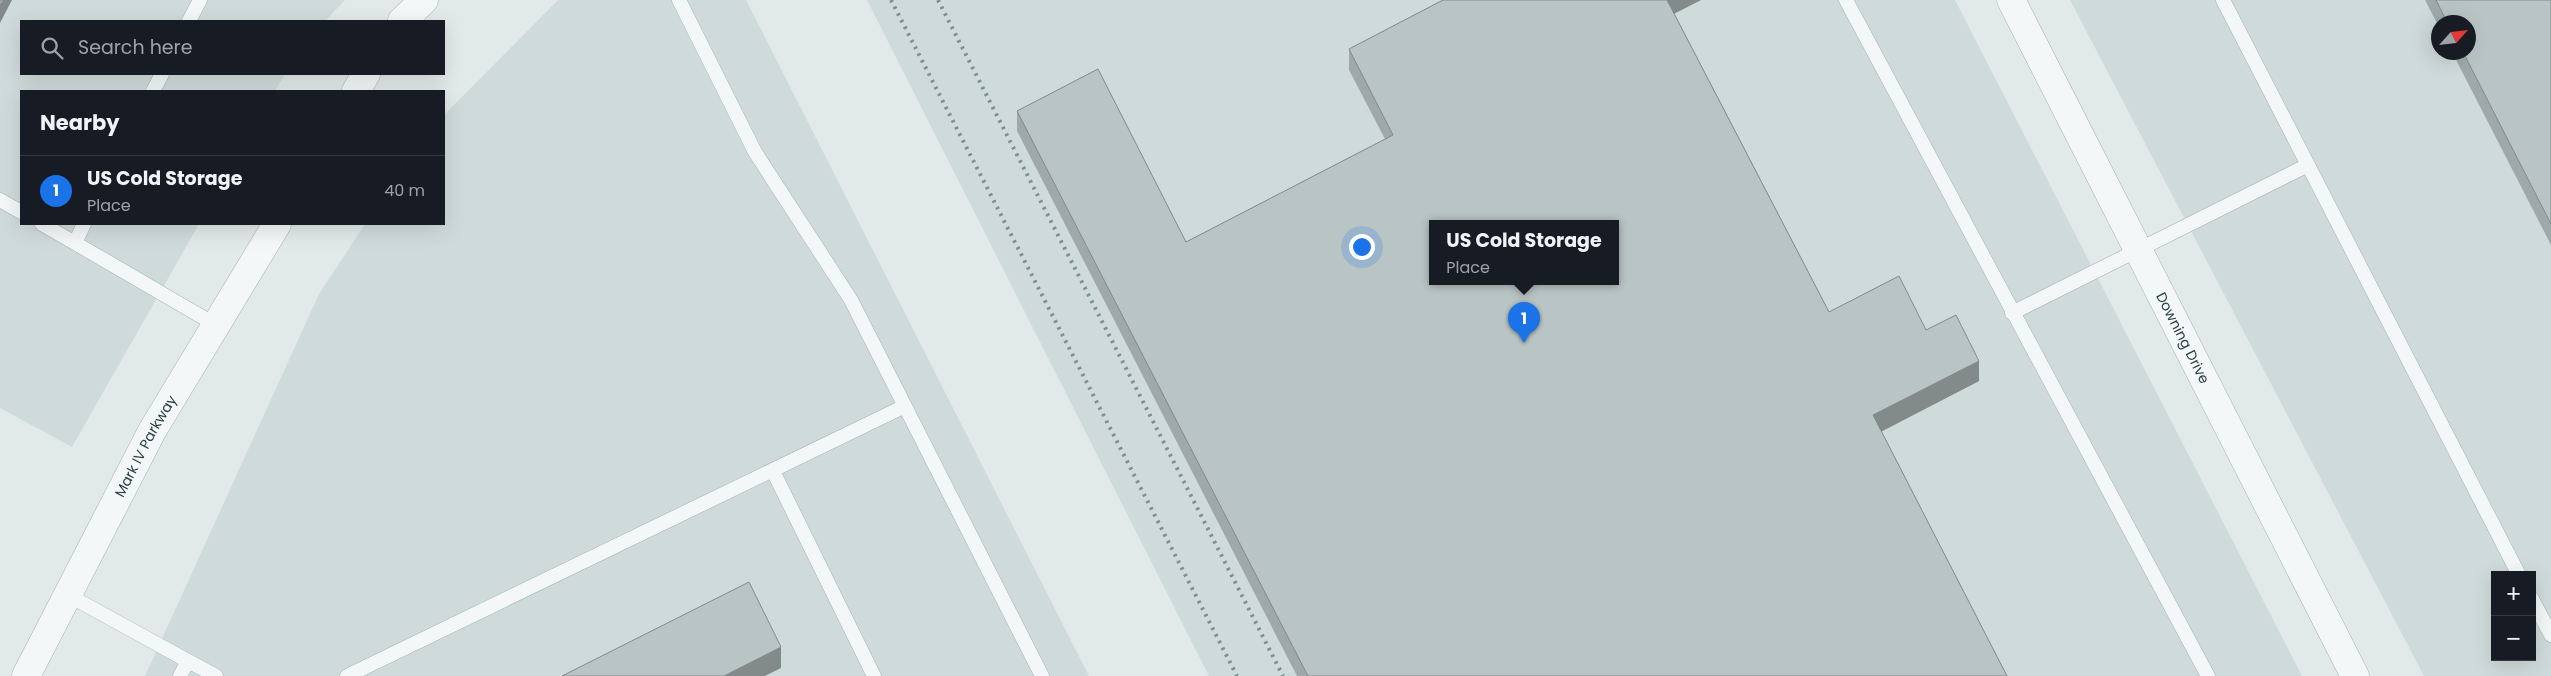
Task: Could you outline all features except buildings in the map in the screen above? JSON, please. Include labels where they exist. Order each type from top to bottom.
[{"type":"street","points":[[403,20],[424,0]]},
{"type":"street","name":"Downing Drive","points":[[2010,0],[2355,676]]},
{"type":"street","points":[[357,90],[365,75]]},
{"type":"street","name":"Mark IV Parkway","points":[[26,676],[152,431],[275,225]]},
{"type":"lane","points":[[190,20],[200,0]]},
{"type":"lane","points":[[679,0],[755,152],[851,300],[1042,676]]},
{"type":"lane","points":[[1846,0],[2012,314],[2208,676]]},
{"type":"lane","points":[[2223,0],[2517,571]]},
{"type":"lane","points":[[154,90],[161,75]]},
{"type":"lane","points":[[2012,314],[2137,249],[2308,165]]},
{"type":"lane","points":[[0,200],[20,211]]},
{"type":"lane","points":[[44,225],[216,325]]},
{"type":"lane","points":[[74,243],[83,225]]},
{"type":"lane","points":[[347,676],[905,406]]},
{"type":"lane","points":[[773,470],[874,676]]},
{"type":"lane","points":[[68,595],[216,676]]},
{"type":"lane","points":[[2536,607],[2551,635]]},
{"type":"lane","points":[[180,676],[188,661]]},
{"type":"shaded area","points":[[0,0],[345,0],[326,20],[20,20],[20,75],[284,75],[276,90],[20,90],[20,225],[198,225],[72,447],[0,408]]},
{"type":"shaded area","points":[[558,0],[746,0],[1089,676],[145,676],[319,294],[364,225],[445,225],[445,114]]},
{"type":"shaded area","points":[[867,0],[1955,0],[2302,676],[1209,676]]},
{"type":"shaded area","points":[[2070,0],[2551,0],[2551,676],[2424,676]]},
{"type":"railway","points":[[891,0],[1237,676]]},
{"type":"railway","points":[[938,0],[1283,676]]},
{"type":"place","name":"US Cold Storage","points":[[1524,343]]}]
